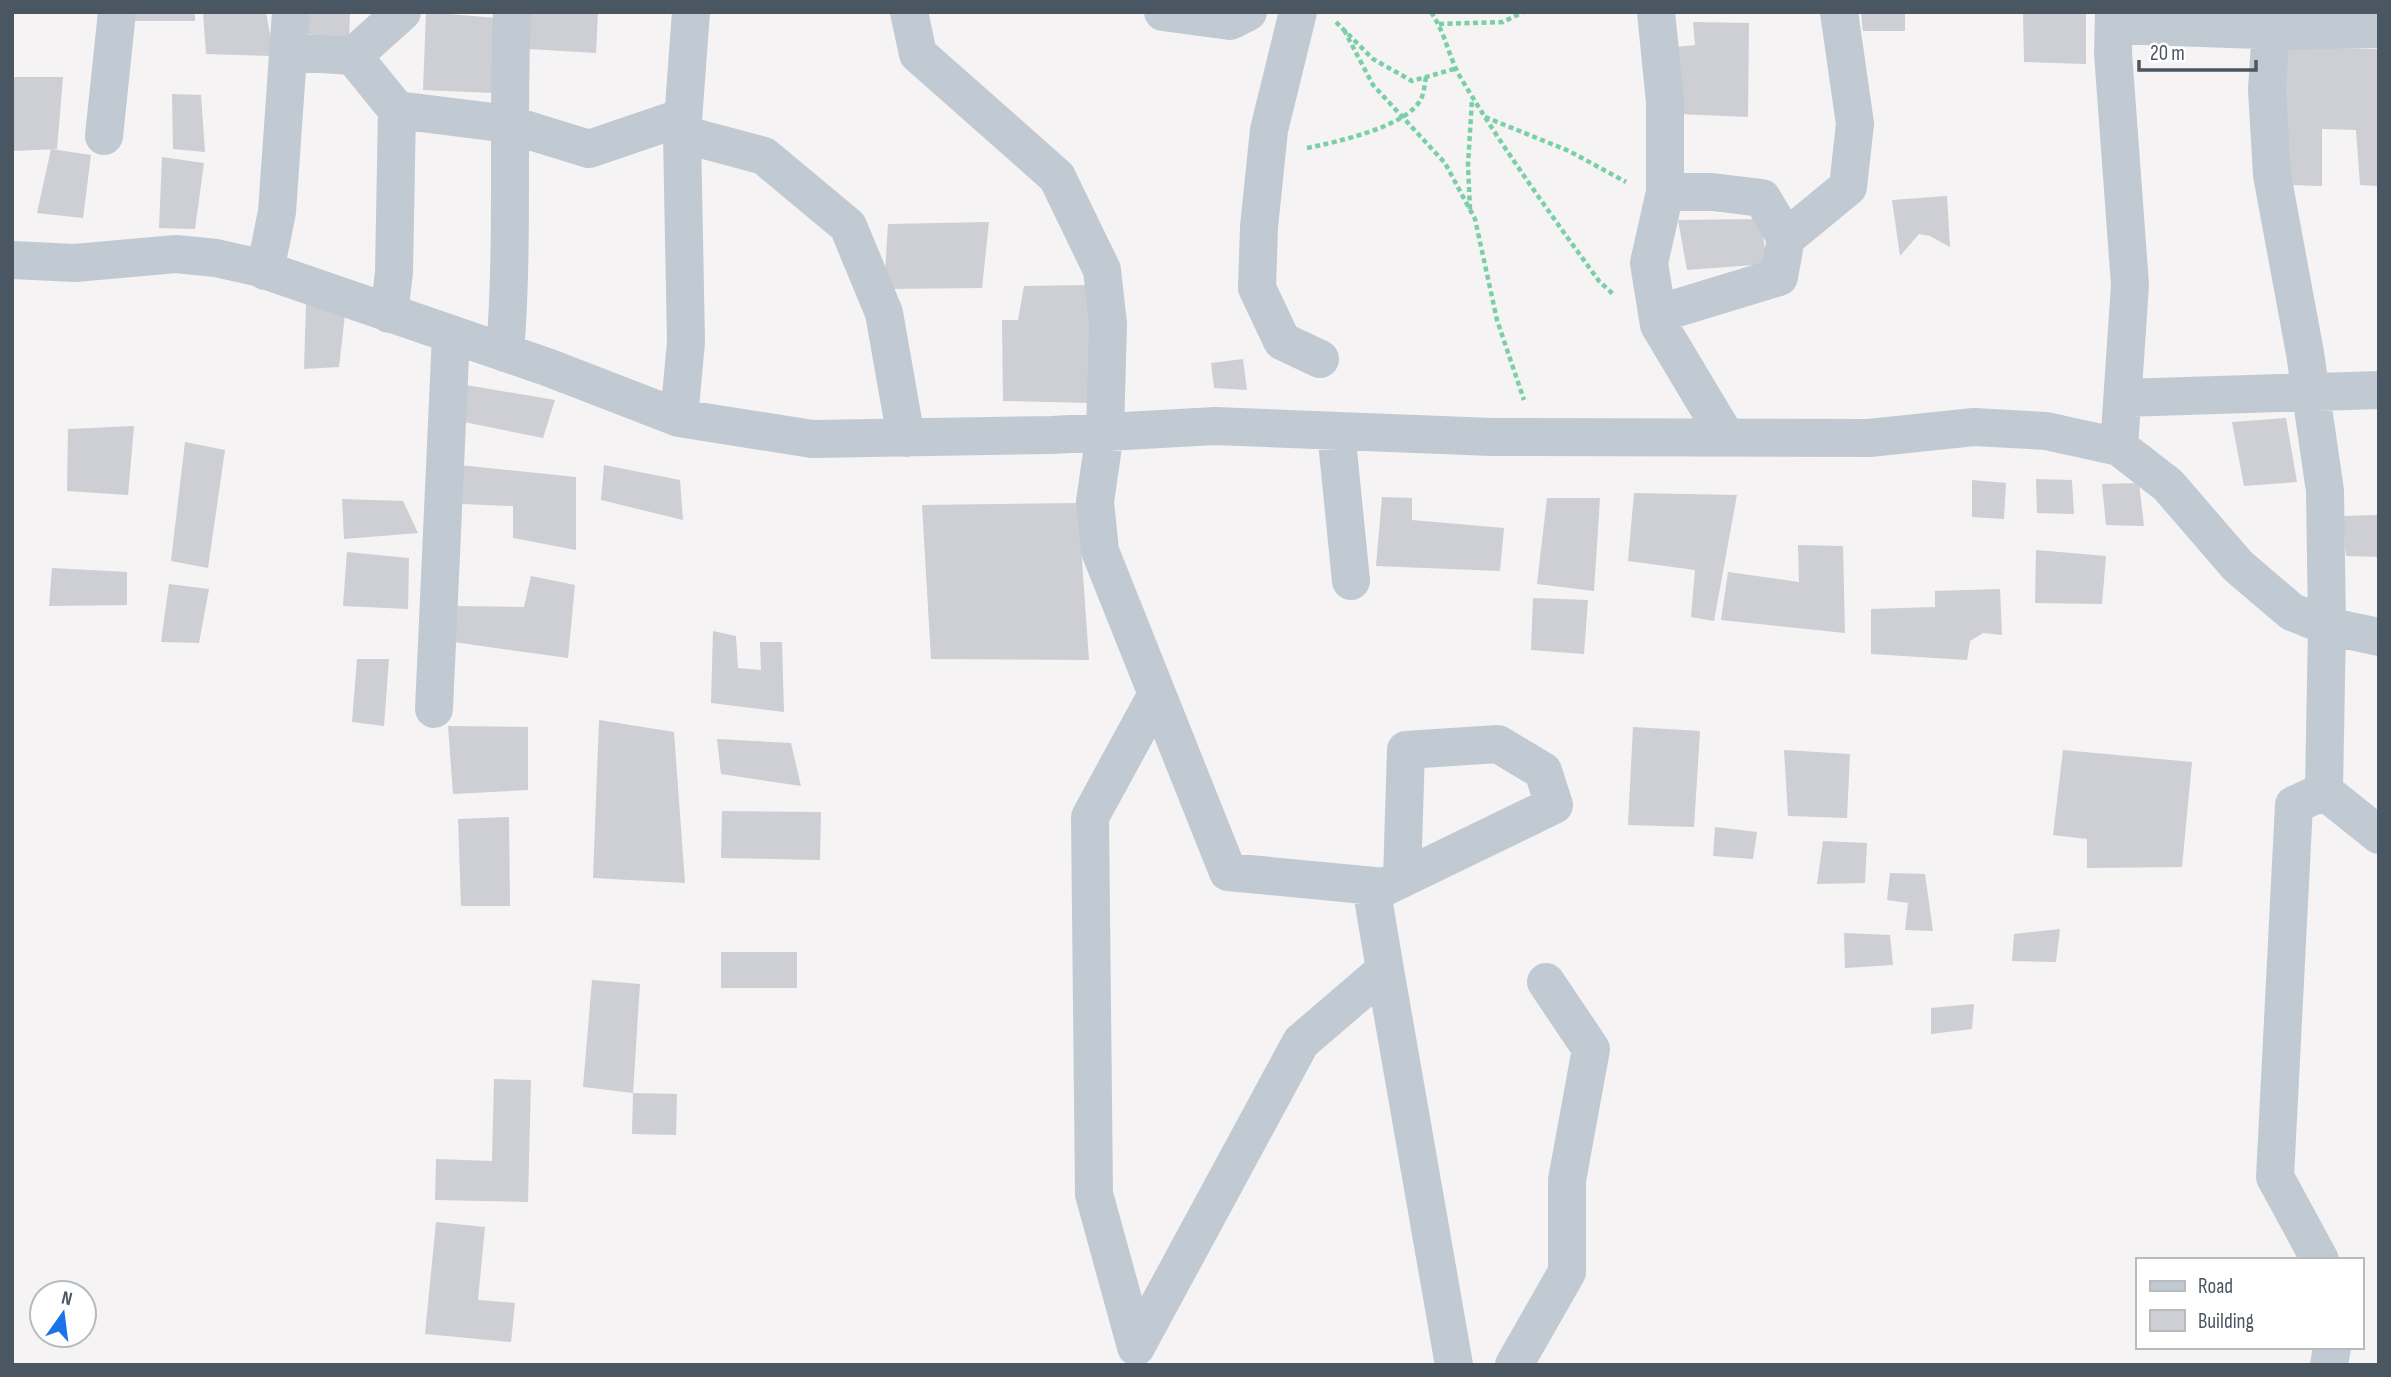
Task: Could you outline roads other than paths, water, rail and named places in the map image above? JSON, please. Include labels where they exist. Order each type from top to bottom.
[{"type":"street","points":[[104,136],[117,12]]},
{"type":"street","points":[[265,271],[277,212],[291,12]]},
{"type":"street","points":[[289,52],[353,56],[402,12]]},
{"type":"street","points":[[505,353],[512,270],[508,124],[512,12]]},
{"type":"street","points":[[679,418],[686,342],[682,126],[691,12]]},
{"type":"street","points":[[909,12],[918,54],[1057,177],[1102,270],[1108,324],[1105,432],[1095,502],[1100,551],[1228,872],[1386,882],[1385,970],[1454,1365]]},
{"type":"street","points":[[1163,12],[1230,21],[1248,12]]},
{"type":"street","points":[[1298,12],[1267,151],[1257,288],[1282,341],[1320,359]]},
{"type":"street","points":[[1656,12],[1665,103],[1664,197],[1649,263],[1657,314],[1659,325],[1726,437]]},
{"type":"street","points":[[1657,314],[1779,277],[1786,238],[1848,187],[1855,124],[1839,12]]},
{"type":"street","points":[[2119,447],[2130,285],[2114,19],[2271,21],[2379,29]]},
{"type":"street","points":[[2271,21],[2267,90],[2273,175],[2325,491],[2327,626],[2324,791]]},
{"type":"street","points":[[353,56],[397,110],[394,272],[389,314]]},
{"type":"street","points":[[397,110],[508,124],[589,149],[682,126],[764,156],[848,226],[884,313],[906,438]]},
{"type":"street","points":[[1664,197],[1712,192],[1762,198],[1786,238]]},
{"type":"street","points":[[12,260],[75,262],[176,254],[216,258],[265,271],[451,334],[679,418],[812,439],[1105,432],[1214,426],[1536,437],[1869,438],[1975,427],[2046,430],[2119,447],[2168,485],[2238,566],[2292,612],[2327,626],[2379,637]]},
{"type":"street","points":[[434,709],[451,334]]},
{"type":"street","points":[[2123,398],[2379,390]]},
{"type":"street","points":[[1336,430],[1351,581]]},
{"type":"street","points":[[1157,694],[1090,817],[1094,1194],[1136,1347],[1301,1042],[1385,970]]},
{"type":"street","points":[[2324,791],[2379,835]]},
{"type":"street","points":[[2319,1258],[2275,1177],[2294,805],[2324,791]]},
{"type":"street","points":[[1514,1365],[1567,1272],[1567,1180],[1591,1049],[1546,982]]}]
